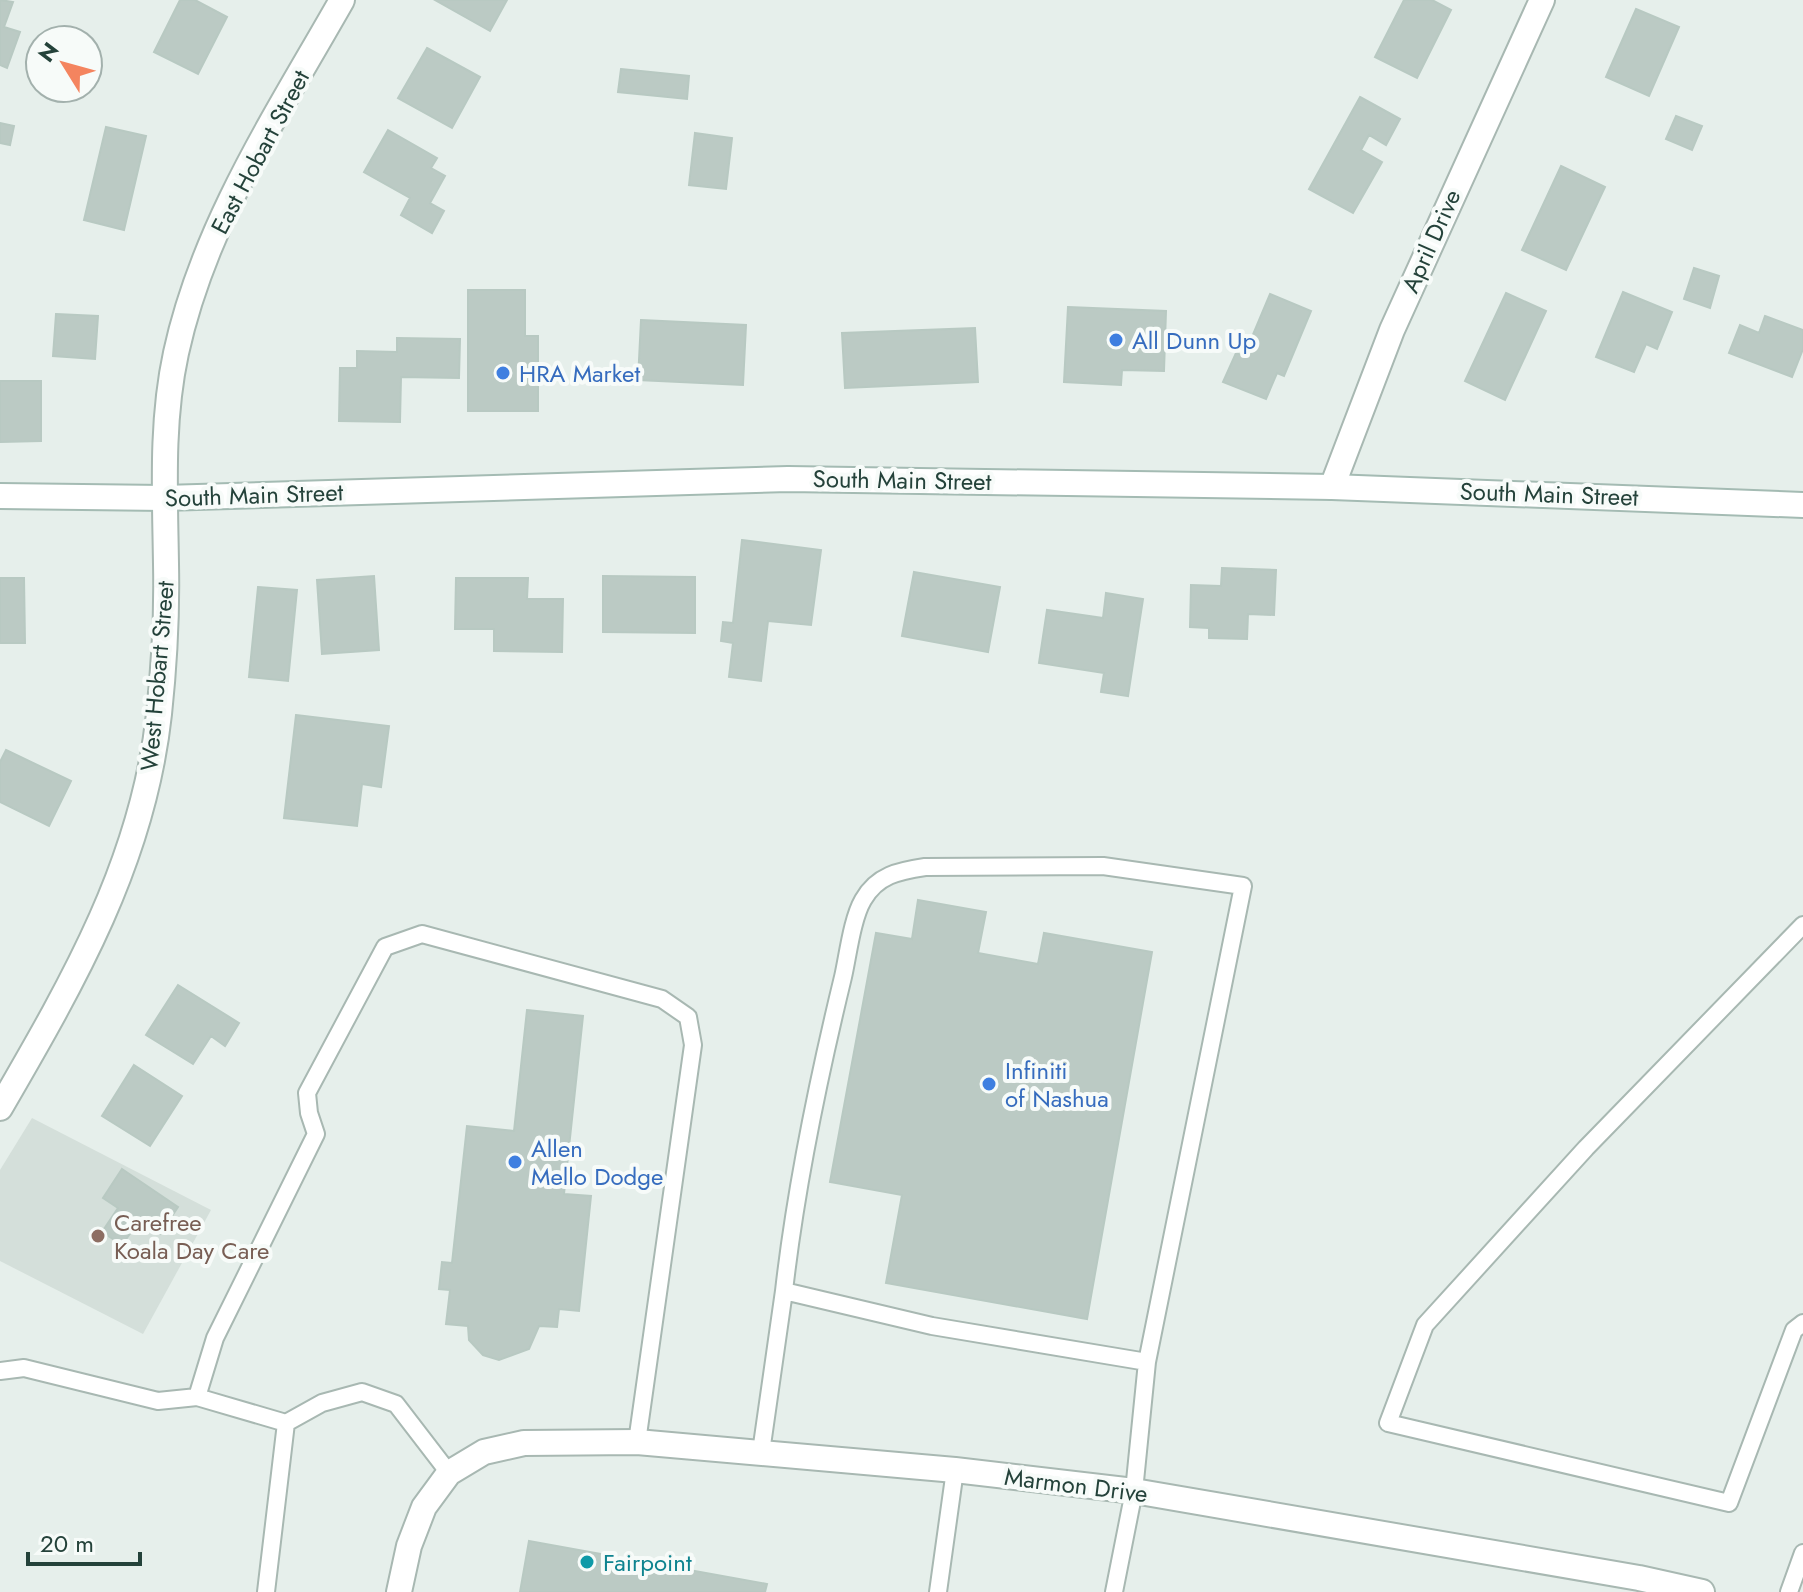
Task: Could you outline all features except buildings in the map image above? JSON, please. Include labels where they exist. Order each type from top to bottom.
[{"type":"street","name":"East Hobart Street","points":[[164,498],[166,427],[175,356],[192,288],[230,200],[342,0]]},
{"type":"street","name":"April Drive","points":[[1332,487],[1392,330],[1542,0]]},
{"type":"street","name":"South Main Street","points":[[0,496],[164,498],[788,479],[1332,487],[1803,505]]},
{"type":"street","name":"West Hobart Street","points":[[0,1108],[96,935],[125,864],[147,790],[159,714],[166,568],[164,498]]},
{"type":"street","name":"Marmon Drive","points":[[449,1473],[484,1452],[524,1443],[637,1442],[955,1470],[1134,1491],[1639,1578],[1702,1592]]},
{"type":"street","points":[[399,1592],[409,1546],[424,1507],[449,1473]]},
{"type":"lane","points":[[761,1452],[792,1216],[861,902],[882,878],[896,871],[925,867],[1103,866],[1243,886],[1147,1362],[1134,1491],[1114,1592]]},
{"type":"lane","points":[[1803,925],[1586,1148],[1425,1325],[1388,1423],[1729,1503],[1794,1330],[1803,1323]]},
{"type":"lane","points":[[197,1397],[215,1338],[316,1134],[307,1093],[385,947],[422,934],[662,999],[688,1017],[693,1045],[637,1442]]},
{"type":"lane","points":[[784,1291],[932,1326],[1147,1362]]},
{"type":"lane","points":[[0,1371],[24,1368],[158,1401],[197,1397],[286,1423],[322,1403],[362,1392],[396,1404],[449,1473]]},
{"type":"lane","points":[[266,1592],[286,1423]]},
{"type":"lane","points":[[938,1592],[955,1470]]},
{"type":"lane","points":[[1789,1592],[1803,1553]]},
{"type":"shaded area","name":"Carefree Koala Day Care","points":[[32,1118],[211,1210],[143,1334],[0,1261],[0,1170]]},
{"type":"place","name":"All Dunn Up","points":[[1116,340]]},
{"type":"place","name":"HRA Market","points":[[503,373]]},
{"type":"place","name":"Infiniti of Nashua","points":[[989,1084]]},
{"type":"place","name":"Allen Mello Dodge","points":[[515,1162]]},
{"type":"place","name":"Carefree Koala Day Care","points":[[98,1236]]},
{"type":"place","name":"Fairpoint","points":[[587,1562]]}]
